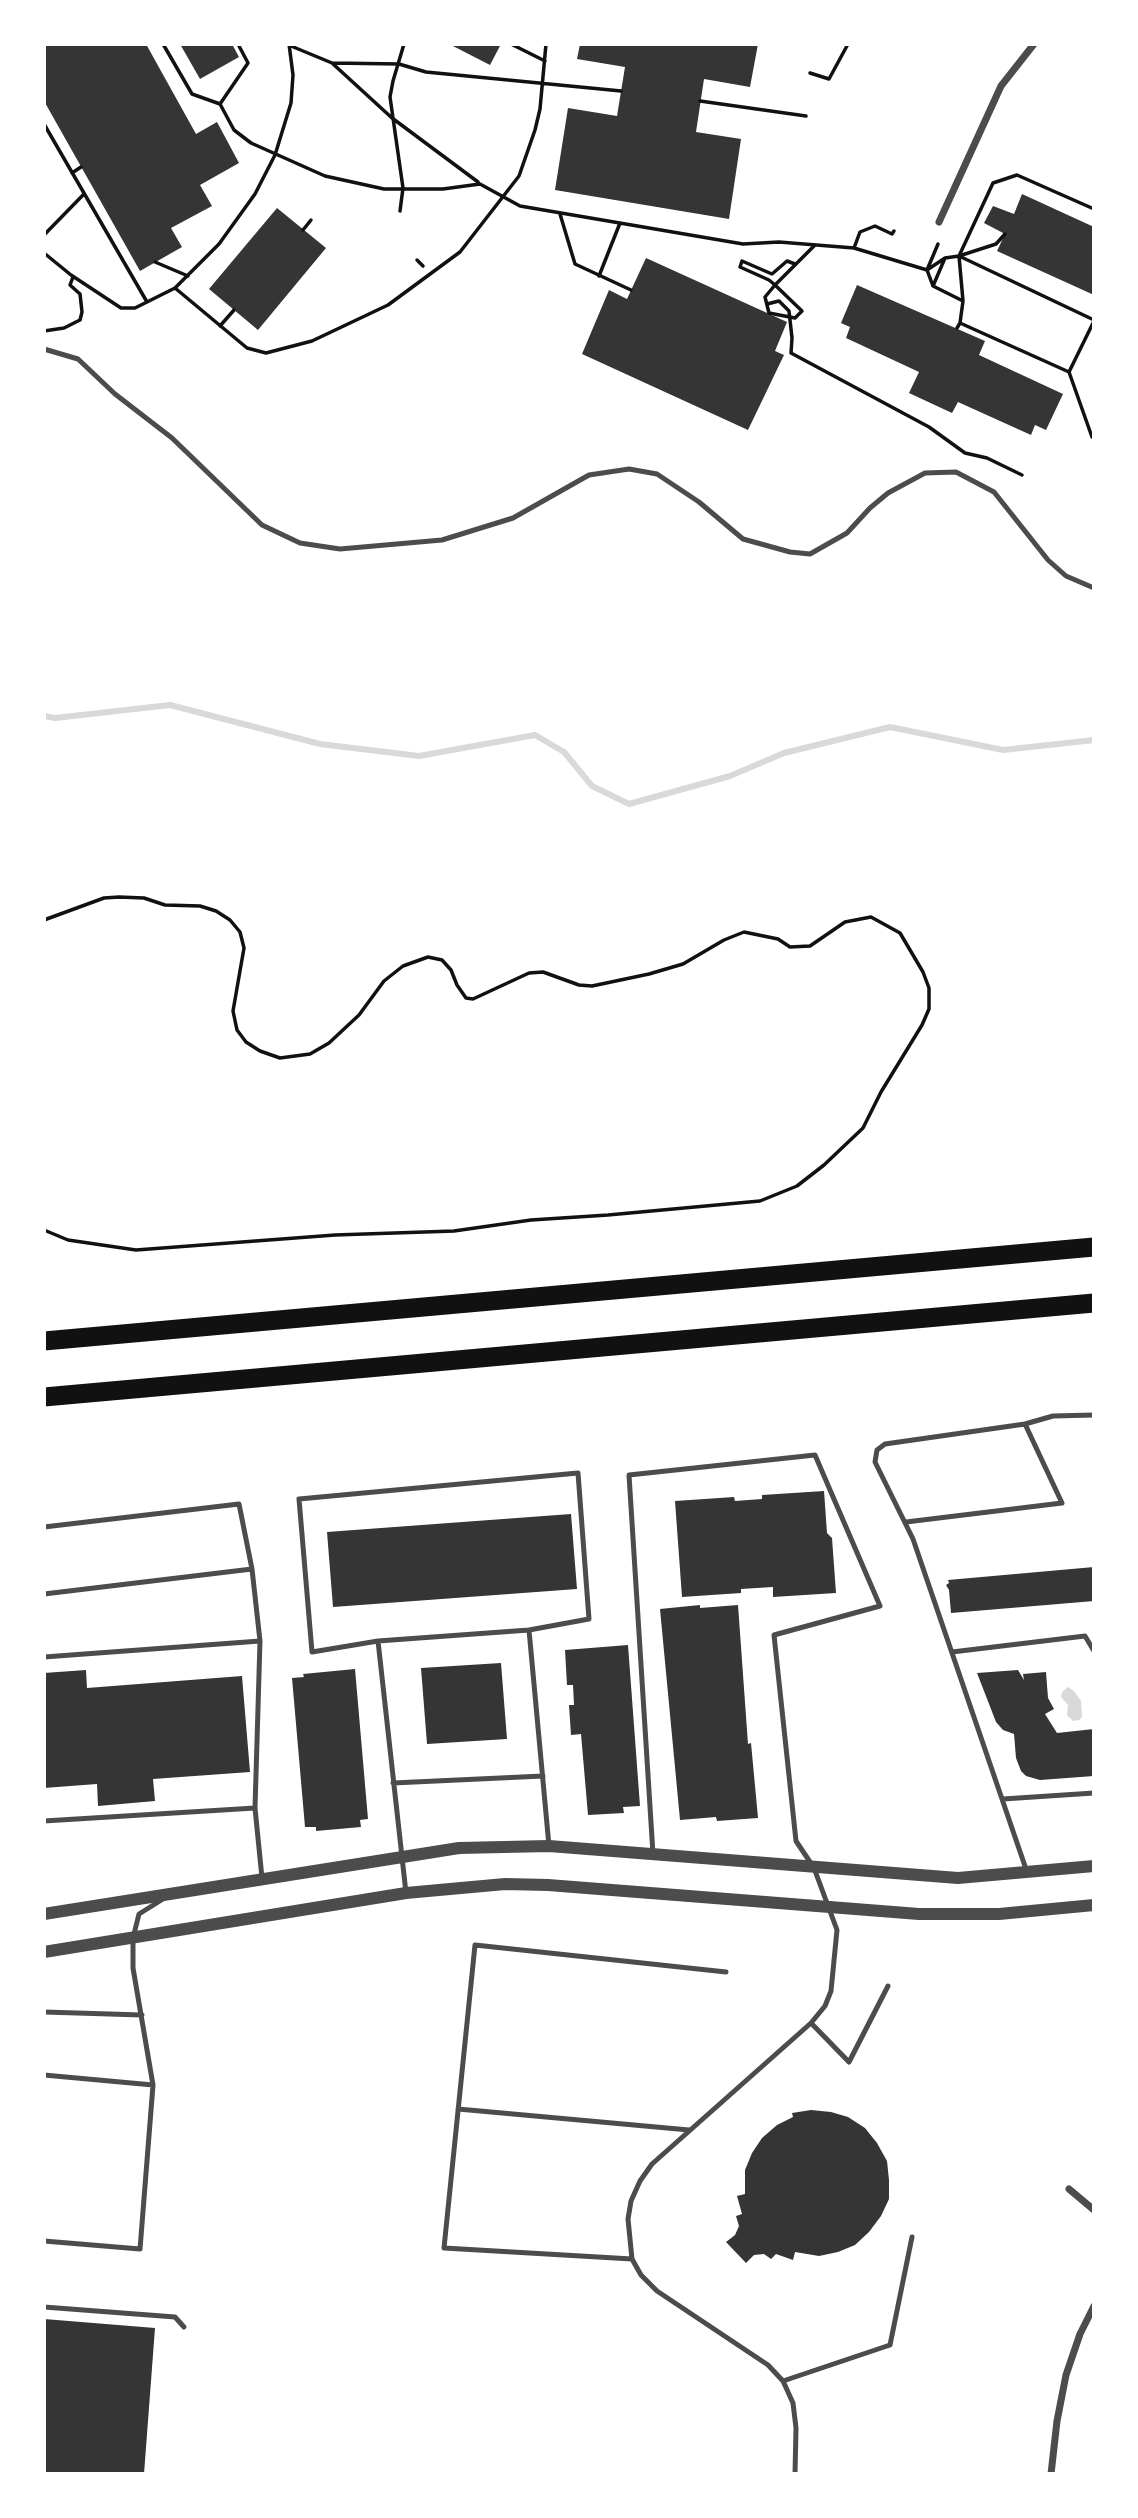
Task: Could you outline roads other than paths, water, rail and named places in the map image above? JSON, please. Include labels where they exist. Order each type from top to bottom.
[{"type":"highway","points":[[44,1341],[1094,1247]]},
{"type":"highway","points":[[44,1397],[1094,1303]]},
{"type":"street","points":[[939,222],[1001,86],[1034,44]]},
{"type":"street","points":[[44,1913],[459,1848],[550,1846],[958,1878],[1094,1866]]},
{"type":"street","points":[[44,1952],[464,1886],[548,1885],[956,1915],[999,1914],[1094,1905]]},
{"type":"street","points":[[1069,2189],[1094,2210]]},
{"type":"street","points":[[1051,2474],[1066,2375],[1080,2334],[1094,2306]]},
{"type":"lane","points":[[44,349],[78,359],[115,394],[172,438],[262,525],[300,543],[340,549],[442,540],[513,518],[589,475],[629,469],[657,474],[699,502],[743,539],[790,552],[810,554],[847,533],[888,493],[925,473],[956,472],[994,492],[1048,560],[1066,576],[1094,588]]},
{"type":"lane","points":[[1027,1872],[906,1522],[875,1462],[877,1450],[885,1444],[1025,1424],[1053,1416],[1094,1415]]},
{"type":"lane","points":[[906,1522],[1062,1503],[1025,1424]]},
{"type":"lane","points":[[653,1855],[629,1475],[815,1455],[880,1606],[774,1635],[796,1842],[814,1868],[837,1930],[831,1991],[825,2006],[811,2023],[652,2164],[631,2201],[628,2219],[632,2259],[657,2291],[749,2351],[783,2381],[793,2403],[796,2428],[795,2474]]},
{"type":"lane","points":[[578,1473],[589,1619],[529,1630],[378,1641],[312,1652],[299,1499],[578,1473]]},
{"type":"lane","points":[[44,1527],[239,1504],[260,1641],[255,1808],[262,1878]]},
{"type":"lane","points":[[44,1594],[251,1569]]},
{"type":"lane","points":[[529,1630],[550,1846]]},
{"type":"lane","points":[[952,1652],[1084,1636],[1094,1651]]},
{"type":"lane","points":[[44,1657],[260,1641]]},
{"type":"lane","points":[[378,1641],[406,1893]]},
{"type":"lane","points":[[393,1783],[542,1776]]},
{"type":"lane","points":[[1003,1799],[1094,1793]]},
{"type":"lane","points":[[44,1821],[255,1808]]},
{"type":"lane","points":[[44,2241],[140,2249],[153,2085],[133,1968],[133,1938],[139,1914],[169,1895]]},
{"type":"lane","points":[[632,2259],[444,2248],[475,1945],[726,1972]]},
{"type":"lane","points":[[811,2023],[849,2062],[888,1986]]},
{"type":"lane","points":[[44,2012],[142,2015]]},
{"type":"lane","points":[[44,2075],[153,2085]]},
{"type":"lane","points":[[458,2109],[689,2130]]},
{"type":"lane","points":[[783,2381],[890,2345],[912,2236]]},
{"type":"lane","points":[[44,2306],[175,2316],[184,2327]]},
{"type":"waterway","points":[[44,716],[55,718],[170,705],[320,744],[419,756],[535,735],[564,752],[592,786],[629,804],[730,776],[784,753],[890,727],[1003,750],[1094,740]]}]
